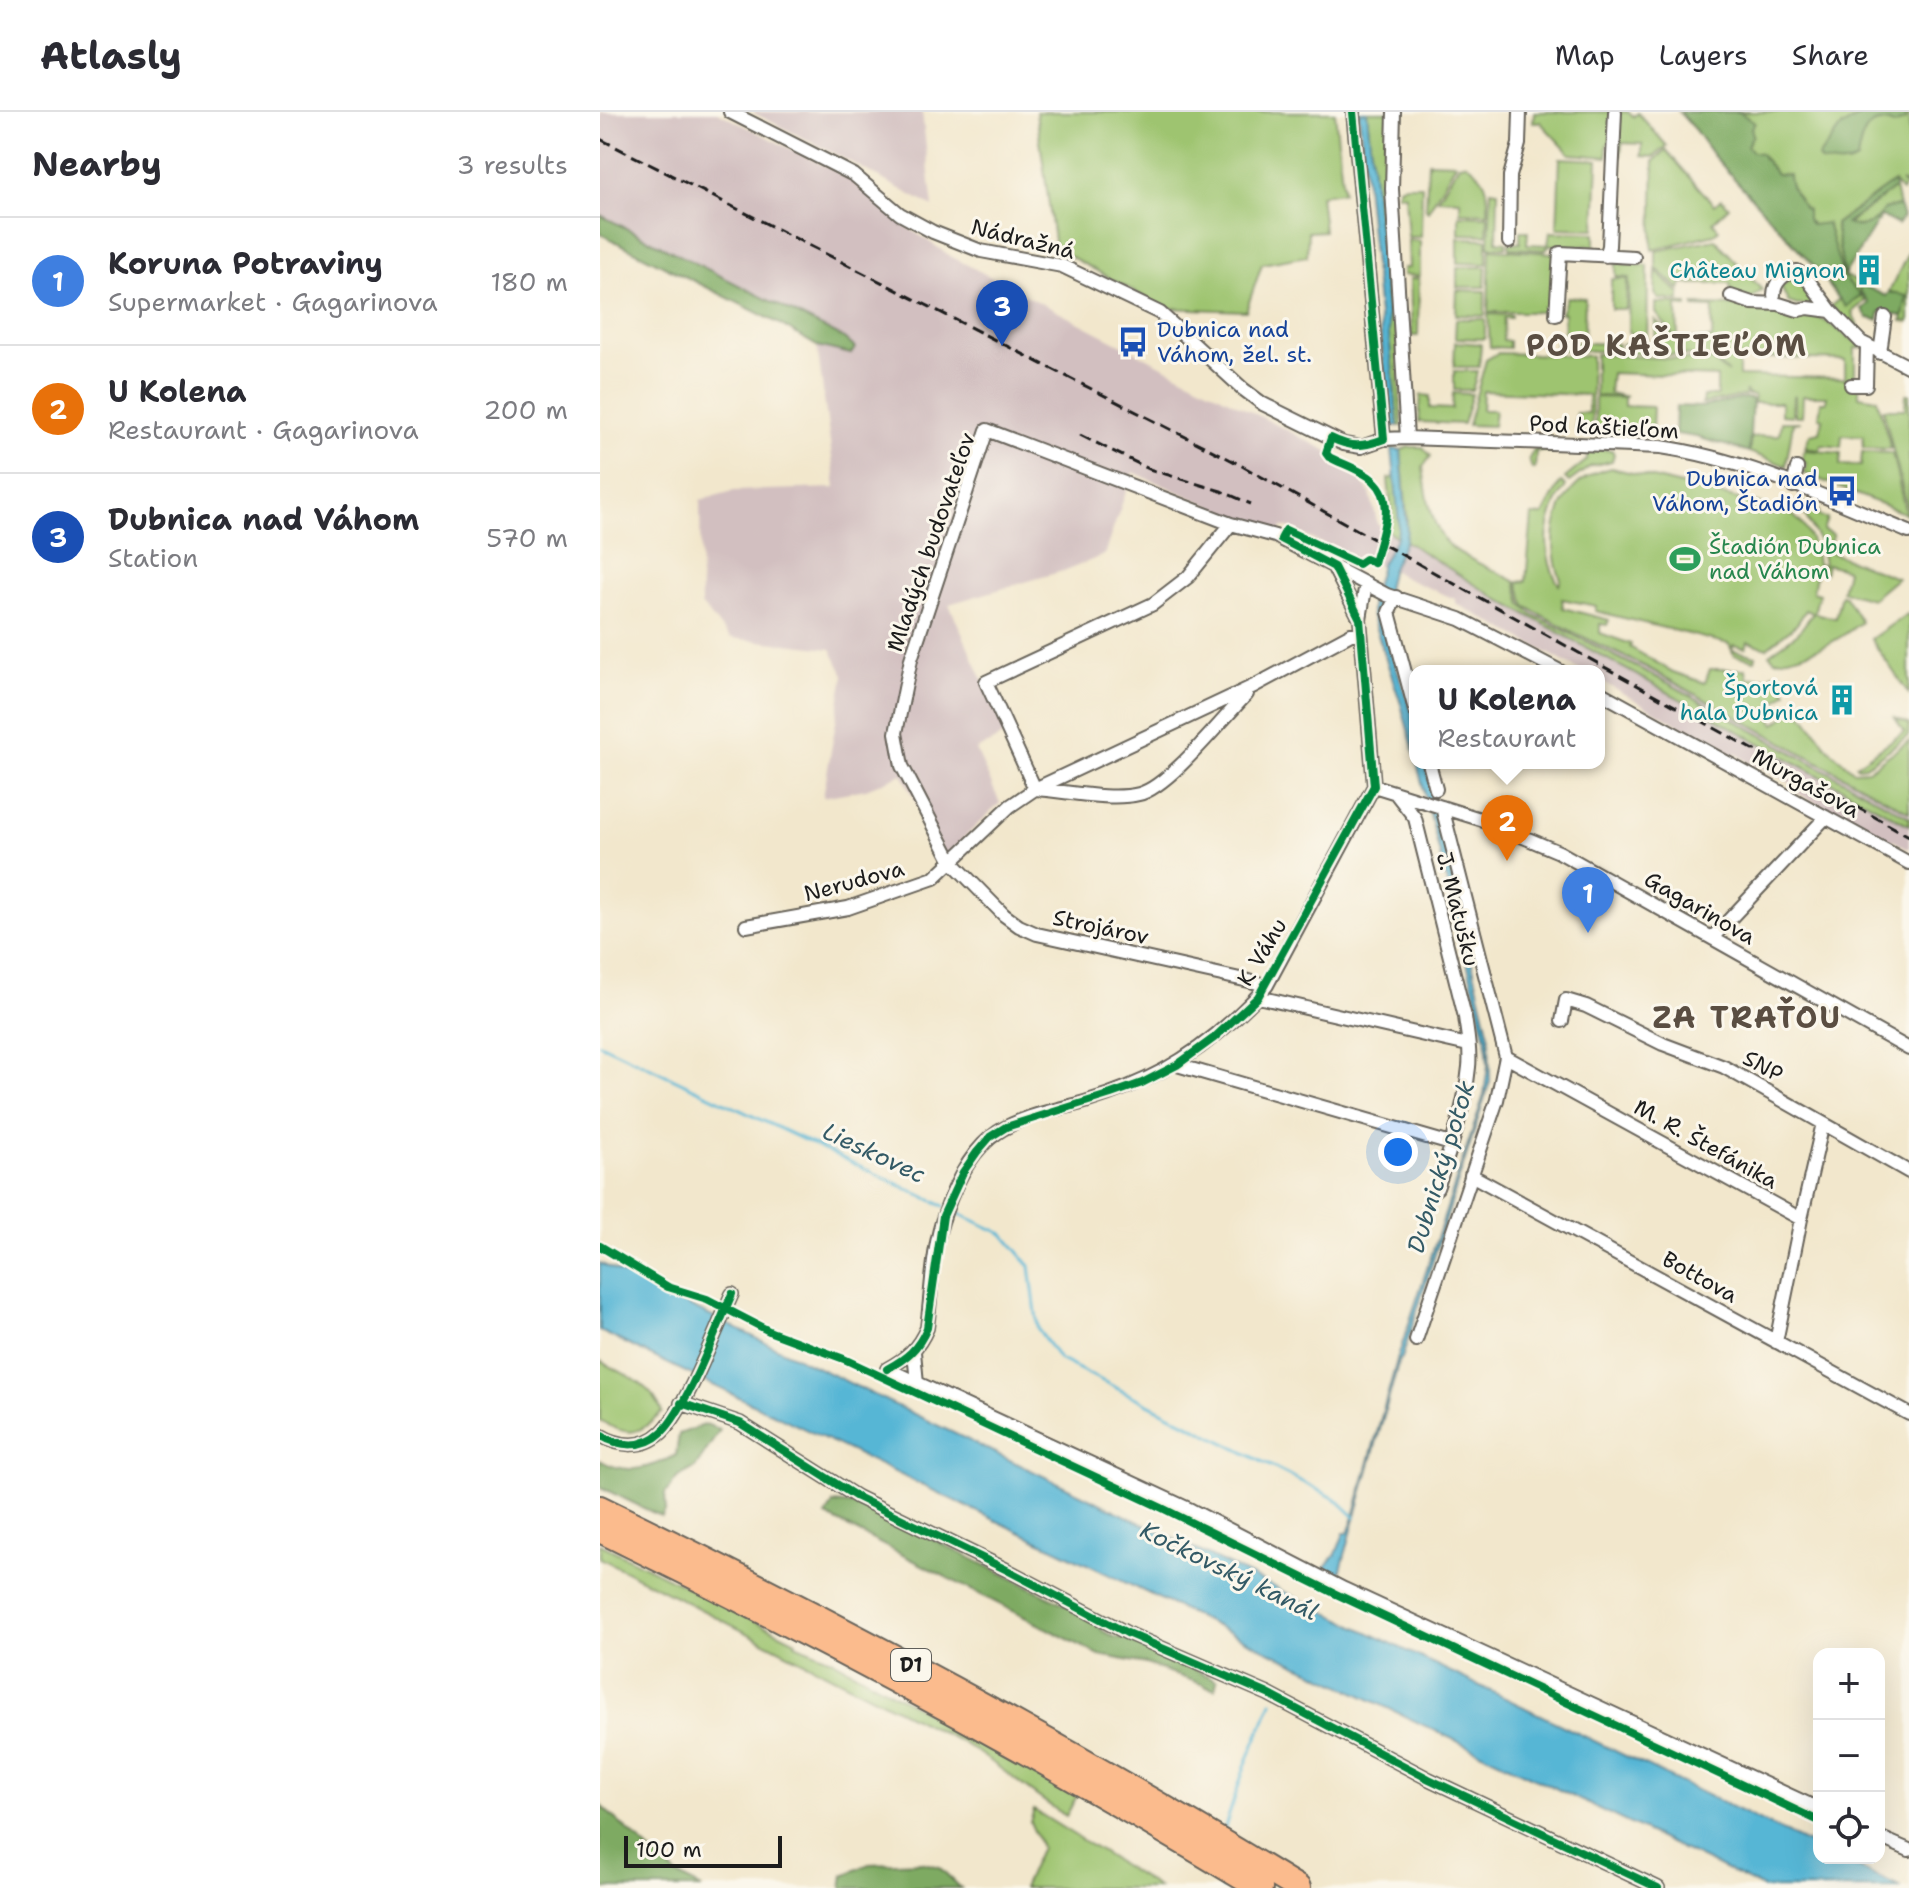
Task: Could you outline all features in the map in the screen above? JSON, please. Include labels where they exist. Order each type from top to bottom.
[{"type":"highway","name":"D1","points":[[600,1508],[959,1690],[1235,1861],[1298,1888]]},
{"type":"highway","name":"D1","points":[[600,1530],[760,1609],[1212,1847]]},
{"type":"highway","name":"D1","points":[[1235,1861],[1260,1888]]},
{"type":"street","name":"Nádražná","points":[[730,112],[854,175],[900,214],[933,232],[981,251],[1062,266],[1160,313],[1263,404],[1353,447],[1395,439]]},
{"type":"street","points":[[1353,112],[1395,439]]},
{"type":"street","points":[[1394,112],[1395,439]]},
{"type":"street","points":[[1509,242],[1510,176],[1519,144],[1520,112]]},
{"type":"street","points":[[1606,256],[1615,112]]},
{"type":"street","points":[[1556,315],[1560,253],[1634,257]]},
{"type":"street","points":[[1774,295],[1774,287],[1779,280],[1797,271],[1805,276],[1845,328],[1880,353],[1909,367]]},
{"type":"street","points":[[1731,296],[1752,303],[1779,304],[1798,310],[1831,311]]},
{"type":"street","points":[[1880,353],[1885,317]]},
{"type":"street","points":[[1851,385],[1866,385],[1867,345]]},
{"type":"street","name":"Mladých budovateľov","points":[[952,862],[902,766],[896,733],[911,659],[987,430],[1231,524],[1275,536],[1392,596]]},
{"type":"street","name":"Pod kaštieľom","points":[[1395,439],[1662,442],[1793,486],[1909,532]]},
{"type":"street","points":[[1793,486],[1797,468]]},
{"type":"street","points":[[1035,789],[986,682],[1153,604],[1188,577],[1231,524]]},
{"type":"street","points":[[1334,567],[1360,619]]},
{"type":"street","points":[[1370,585],[1360,619],[1360,633],[1374,786]]},
{"type":"street","points":[[1409,687],[1389,612],[1392,596],[1460,619],[1548,665]]},
{"type":"street","name":"Nerudova","points":[[746,926],[848,908],[934,878],[1010,806],[1035,789],[1254,686],[1351,634],[1360,633]]},
{"type":"street","name":"Nerudova","points":[[1035,789],[1122,797],[1143,794],[1170,776],[1254,686]]},
{"type":"street","name":"Murgašova","points":[[1605,695],[1909,863]]},
{"type":"street","points":[[1431,769],[1436,789]]},
{"type":"street","name":"Gagarinova","points":[[1374,786],[1483,820],[1559,852],[1909,1049]]},
{"type":"street","name":"K Váhu","points":[[914,1352],[927,1328],[943,1216],[977,1152],[990,1137],[1006,1127],[1142,1083],[1177,1065],[1214,1038],[1267,985],[1374,786]]},
{"type":"street","name":"J. Matušku","points":[[1398,791],[1415,818],[1465,1017],[1468,1045],[1469,1065],[1451,1144],[1437,1188]]},
{"type":"street","points":[[1416,1340],[1497,1100],[1506,1057],[1440,806]]},
{"type":"street","points":[[1712,938],[1826,817]]},
{"type":"street","name":"Strojárov","points":[[952,862],[1004,915],[1037,934],[1267,985]]},
{"type":"street","points":[[1258,997],[1468,1045]]},
{"type":"street","name":"SNP","points":[[1562,1021],[1566,1000],[1586,1006],[1663,1044],[1724,1067],[1909,1172]]},
{"type":"street","name":"M. R. Štefánika","points":[[1506,1057],[1801,1219],[1823,1123]]},
{"type":"street","points":[[1177,1065],[1451,1144]]},
{"type":"street","name":"Bottova","points":[[1471,1175],[1909,1414]]},
{"type":"street","points":[[1776,1342],[1801,1219]]},
{"type":"street","points":[[600,1435],[627,1445],[647,1442],[663,1431],[681,1403],[732,1294]]},
{"type":"street","points":[[917,1383],[914,1352],[887,1369],[917,1383],[1191,1510],[1344,1589],[1813,1806]]},
{"type":"street","points":[[681,1403],[740,1423],[868,1503],[1127,1633],[1280,1699],[1429,1779],[1658,1888]]},
{"type":"street","points":[[1885,1840],[1909,1850]]},
{"type":"shaded area","points":[[600,112],[717,112],[849,178],[894,218],[952,257],[1343,459],[1370,493],[1378,525],[1498,599],[1515,608],[1527,604],[1630,647],[1909,801],[1909,849],[1792,790],[1790,783],[1758,766],[1756,768],[1736,753],[1732,757],[1724,752],[1725,747],[1704,735],[1699,736],[1605,683],[1605,665],[1570,665],[1457,604],[1455,599],[1364,556],[1357,561],[1287,527],[1282,527],[1280,533],[1249,523],[1133,472],[1104,555],[1070,569],[949,604],[1007,734],[976,750],[1000,803],[945,856],[902,774],[866,789],[823,797],[844,675],[831,649],[730,638],[701,605],[700,500],[733,491],[836,488],[817,346],[851,354],[854,348],[844,338],[600,215]]},
{"type":"shaded area","points":[[752,112],[922,112],[933,207],[847,160]]},
{"type":"green space","points":[[1036,112],[1335,112],[1343,192],[1320,195],[1324,231],[1308,232],[1307,256],[1262,264],[1246,311],[1164,308],[1055,248]]},
{"type":"green space","points":[[1367,112],[1390,112],[1385,146],[1402,426],[1398,426]]},
{"type":"green space","points":[[1534,112],[1614,112],[1613,138],[1607,145],[1607,157],[1570,154],[1540,122],[1533,122]]},
{"type":"green space","points":[[1616,112],[1628,112],[1633,117],[1638,113],[1667,146],[1654,157],[1642,156],[1642,144],[1622,143],[1621,156],[1615,156]]},
{"type":"green space","points":[[1679,112],[1909,112],[1909,180],[1907,184],[1901,182],[1905,186],[1902,192],[1894,182],[1835,224],[1844,275],[1857,282],[1861,288],[1859,293],[1865,301],[1852,312],[1860,332],[1831,306],[1839,299],[1813,265],[1713,155]]},
{"type":"green space","points":[[1679,112],[1739,112],[1755,122],[1747,146],[1752,152],[1760,153],[1776,174],[1789,175],[1792,189],[1807,210],[1807,219],[1812,225],[1827,223],[1843,276],[1861,296],[1846,307]]},
{"type":"green space","points":[[1867,112],[1906,112],[1906,120],[1894,125],[1877,123],[1866,130],[1857,160],[1843,164],[1821,162],[1818,158],[1840,128]]},
{"type":"green space","points":[[1666,150],[1714,205],[1722,199],[1729,207],[1713,222],[1719,230],[1714,234],[1652,250],[1654,161]]},
{"type":"green space","points":[[1560,158],[1598,160],[1595,229],[1557,228]]},
{"type":"green space","points":[[1428,162],[1456,163],[1428,211],[1426,209]]},
{"type":"green space","points":[[1465,163],[1478,173],[1485,184],[1488,213],[1460,212],[1460,200],[1438,199],[1459,164]]},
{"type":"green space","points":[[1894,182],[1895,188],[1846,223],[1868,225],[1884,209],[1899,206],[1903,217],[1898,225],[1881,216],[1844,275],[1835,224]]},
{"type":"green space","points":[[1422,185],[1421,237],[1408,237],[1405,195],[1397,194],[1399,188]]},
{"type":"green space","points":[[1895,188],[1899,206],[1884,209],[1869,224],[1847,224]]},
{"type":"green space","points":[[1491,190],[1498,191],[1497,241],[1506,242],[1506,247],[1489,247]]},
{"type":"green space","points":[[600,215],[844,338],[855,348],[851,354],[817,346],[776,322],[600,234]]},
{"type":"green space","points":[[1459,215],[1488,216],[1487,235],[1459,234]]},
{"type":"green space","points":[[1520,231],[1528,231],[1527,244],[1548,245],[1550,232],[1595,233],[1595,246],[1550,245],[1545,250],[1509,248],[1509,243],[1520,243]]},
{"type":"green space","points":[[1458,238],[1487,239],[1487,264],[1458,263]]},
{"type":"green space","points":[[1715,239],[1762,290],[1751,299],[1731,293],[1730,284],[1682,284],[1680,290],[1656,268],[1656,251]]},
{"type":"green space","points":[[1408,240],[1420,241],[1420,276],[1403,275],[1403,268],[1409,268]]},
{"type":"green space","points":[[1490,249],[1553,253],[1557,258],[1547,312],[1488,312]]},
{"type":"green space","points":[[1909,251],[1909,322],[1902,321],[1906,297],[1889,292]]},
{"type":"green space","points":[[1616,263],[1648,266],[1647,353],[1622,352],[1622,344],[1642,345],[1642,334],[1628,333],[1629,278],[1616,277]]},
{"type":"green space","points":[[1457,267],[1486,267],[1485,287],[1457,287]]},
{"type":"green space","points":[[1656,271],[1680,294],[1680,301],[1659,299],[1655,294]]},
{"type":"green space","points":[[1793,277],[1799,279],[1819,305],[1788,302],[1781,287]]},
{"type":"green space","points":[[1419,278],[1418,336],[1412,336],[1410,279]]},
{"type":"green space","points":[[1611,279],[1627,279],[1626,309],[1611,309]]},
{"type":"green space","points":[[1858,279],[1863,282],[1862,285],[1886,296],[1889,292],[1907,296],[1903,316],[1880,312],[1878,320],[1868,318],[1862,309],[1869,303],[1860,291]]},
{"type":"green space","points":[[1457,290],[1485,291],[1485,316],[1456,315]]},
{"type":"green space","points":[[1567,297],[1585,298],[1584,337],[1564,337],[1564,313],[1561,313]]},
{"type":"green space","points":[[1656,303],[1687,304],[1687,307],[1677,306],[1678,339],[1712,339],[1713,308],[1694,305],[1748,306],[1795,315],[1810,314],[1825,321],[1860,345],[1861,348],[1855,348],[1855,385],[1859,385],[1859,396],[1877,399],[1891,449],[1863,448],[1863,436],[1842,435],[1841,447],[1821,445],[1820,450],[1805,448],[1810,434],[1820,432],[1823,418],[1819,417],[1821,402],[1826,402],[1827,396],[1803,396],[1802,416],[1795,416],[1793,396],[1792,416],[1781,415],[1781,403],[1754,403],[1754,396],[1745,391],[1747,395],[1702,404],[1703,396],[1717,396],[1717,377],[1611,373],[1609,393],[1627,397],[1595,396],[1595,354],[1711,361],[1695,356],[1656,354],[1655,320],[1675,338],[1656,313]],"holes":[[[1739,357],[1845,360],[1845,378],[1739,376]]]},
{"type":"green space","points":[[1488,314],[1511,315],[1511,318],[1504,318],[1503,340],[1509,341],[1509,348],[1490,347]]},
{"type":"green space","points":[[1456,319],[1485,319],[1485,339],[1455,338]]},
{"type":"green space","points":[[1455,342],[1481,344],[1479,367],[1454,367]]},
{"type":"green space","points":[[1556,342],[1618,344],[1617,352],[1556,349]]},
{"type":"green space","points":[[1498,353],[1591,356],[1592,431],[1576,430],[1576,413],[1588,413],[1588,395],[1483,391],[1482,410],[1495,410],[1493,426],[1468,425],[1486,360]]},
{"type":"green space","points":[[1454,371],[1478,371],[1472,390],[1454,390]]},
{"type":"green space","points":[[1453,393],[1472,394],[1463,424],[1419,422],[1421,395],[1430,396],[1430,408],[1452,409]]},
{"type":"green space","points":[[1906,394],[1909,394],[1909,515],[1883,409],[1905,409]]},
{"type":"green space","points":[[1595,397],[1624,398],[1624,406],[1653,407],[1652,432],[1595,429]]},
{"type":"green space","points":[[1752,399],[1749,452],[1675,434],[1676,406],[1702,407]]},
{"type":"green space","points":[[1781,422],[1800,422],[1793,423],[1786,466],[1749,452],[1751,437],[1779,435]]},
{"type":"green space","points":[[1423,447],[1431,456],[1423,467],[1432,514],[1444,540],[1467,557],[1516,582],[1522,605],[1532,614],[1666,682],[1909,817],[1909,825],[1498,599],[1405,541],[1407,517],[1401,450]]},
{"type":"green space","points":[[1537,448],[1612,450],[1614,454],[1612,461],[1591,466],[1569,482],[1565,478],[1587,460],[1587,453],[1536,451],[1535,469],[1532,469],[1529,459]]},
{"type":"green space","points":[[1804,450],[1841,453],[1840,465],[1861,466],[1862,452],[1892,453],[1906,514],[1801,472],[1805,471],[1807,463],[1802,462]]},
{"type":"green space","name":"Štadión Dubnica nad Váhom","points":[[1612,468],[1787,511],[1808,534],[1817,564],[1824,565],[1820,542],[1803,512],[1801,501],[1827,519],[1823,530],[1833,535],[1827,551],[1897,578],[1872,599],[1842,591],[1847,570],[1827,564],[1825,573],[1817,570],[1813,592],[1819,594],[1814,613],[1835,618],[1841,595],[1845,596],[1861,622],[1821,648],[1775,660],[1769,654],[1798,633],[1813,613],[1806,610],[1797,624],[1767,648],[1748,642],[1746,648],[1733,645],[1732,650],[1756,656],[1755,660],[1734,655],[1729,644],[1595,611],[1596,606],[1562,599],[1563,608],[1609,620],[1607,625],[1600,624],[1600,633],[1631,644],[1630,647],[1673,672],[1705,683],[1710,669],[1746,669],[1747,678],[1769,677],[1774,673],[1787,692],[1766,711],[1775,724],[1798,707],[1828,748],[1854,771],[1868,770],[1909,741],[1909,812],[1648,668],[1525,606],[1518,582],[1526,581],[1532,515],[1543,515],[1561,482],[1566,486],[1553,510],[1547,548],[1559,585],[1561,580],[1554,545],[1560,510],[1579,483]]},
{"type":"green space","points":[[1395,477],[1399,523],[1397,537],[1386,530],[1392,518],[1388,479]]},
{"type":"green space","points":[[1907,614],[1909,617],[1909,694],[1871,639]]},
{"type":"green space","points":[[1895,718],[1909,724],[1908,736],[1866,766],[1858,767],[1856,765],[1904,732]]},
{"type":"green space","points":[[600,1361],[645,1387],[662,1412],[647,1426],[633,1432],[618,1430],[600,1421]]},
{"type":"green space","points":[[706,1424],[720,1430],[695,1468],[678,1477],[665,1494],[666,1509],[662,1517],[600,1487],[600,1460],[629,1469],[657,1464],[676,1455],[679,1434]]},
{"type":"green space","points":[[833,1503],[865,1506],[1091,1617],[1103,1631],[1114,1637],[1130,1639],[1217,1680],[1215,1689],[1146,1664],[1099,1655],[826,1516]]},
{"type":"green space","points":[[600,1544],[796,1641],[795,1644],[831,1659],[1077,1796],[1066,1816],[961,1742],[600,1558]]},
{"type":"green space","points":[[600,1805],[678,1876],[702,1888],[600,1888]]},
{"type":"green space","points":[[1034,1810],[1159,1888],[1023,1888],[1041,1847],[1030,1822]]},
{"type":"green space","points":[[921,1862],[939,1867],[961,1888],[842,1888],[844,1875],[869,1864]]},
{"type":"water","points":[[1359,112],[1367,112],[1398,426],[1390,426]]},
{"type":"water","points":[[1392,449],[1401,450],[1407,531],[1391,571],[1380,621],[1409,703],[1409,733],[1371,614],[1381,564],[1397,537],[1399,523]]},
{"type":"water","points":[[1419,769],[1426,769],[1489,1035],[1490,1081],[1399,1361],[1338,1580],[1321,1573],[1336,1554],[1353,1520],[1397,1360],[1484,1095],[1488,1065],[1486,1038]]},
{"type":"water","name":"Kočkovský kanál","points":[[600,1263],[1813,1846],[1813,1864],[1851,1864],[1901,1888],[1764,1888],[600,1331]]},
{"type":"waterway","name":"Lieskovec","points":[[600,1044],[944,1206]]},
{"type":"waterway","name":"Lieskovec","points":[[951,1210],[1003,1234],[1030,1266],[1038,1329],[1059,1359],[1336,1499],[1355,1517]]},
{"type":"waterway","name":"Dubnický potok","points":[[1223,1833],[1245,1766],[1272,1702]]},
{"type":"waterway","name":"Dubnický potok","points":[[1222,1888],[1223,1876]]},
{"type":"railway","points":[[600,139],[1233,461],[1601,665]]},
{"type":"railway","points":[[1080,435],[1149,469],[1221,491],[1251,504]]},
{"type":"railway","points":[[1605,667],[1909,836]]},
{"type":"cycle path","points":[[887,1369],[911,1352],[927,1328],[943,1216],[963,1172],[977,1152],[990,1137],[1006,1127],[1142,1083],[1177,1065],[1214,1038],[1258,997],[1374,786],[1360,619],[1334,567],[1281,539],[1286,530],[1358,564],[1365,559],[1374,563],[1385,520],[1385,499],[1373,480],[1326,453],[1331,438],[1357,445],[1384,439],[1353,112]]},
{"type":"cycle path","points":[[600,1246],[668,1287],[707,1299],[771,1332],[844,1359],[1813,1818]]},
{"type":"cycle path","points":[[600,1435],[624,1444],[640,1444],[662,1432],[672,1421],[691,1386],[732,1294]]},
{"type":"cycle path","points":[[681,1403],[740,1423],[857,1497],[1127,1633],[1268,1694],[1429,1779],[1658,1888]]},
{"type":"place","name":"Château Mignon","points":[[1869,270]]},
{"type":"place","name":"Dubnica nad Váhom, žel. st.","points":[[1133,342]]},
{"type":"place","name":"Dubnica nad Váhom","points":[[1002,346]]},
{"type":"place","name":"Dubnica nad Váhom, Štadión","points":[[1842,491]]},
{"type":"place","name":"Štadión Dubnica nad Váhom","points":[[1685,559]]},
{"type":"place","name":"Športová hala Dubnica","points":[[1842,700]]},
{"type":"place","name":"U Kolena","points":[[1507,861]]},
{"type":"place","name":"Koruna Potraviny","points":[[1588,933]]},
{"type":"district","name":"POD KAŠTIEĽOM","points":[[1667,345]]},
{"type":"district","name":"ZA TRAŤOU","points":[[1747,1017]]}]
